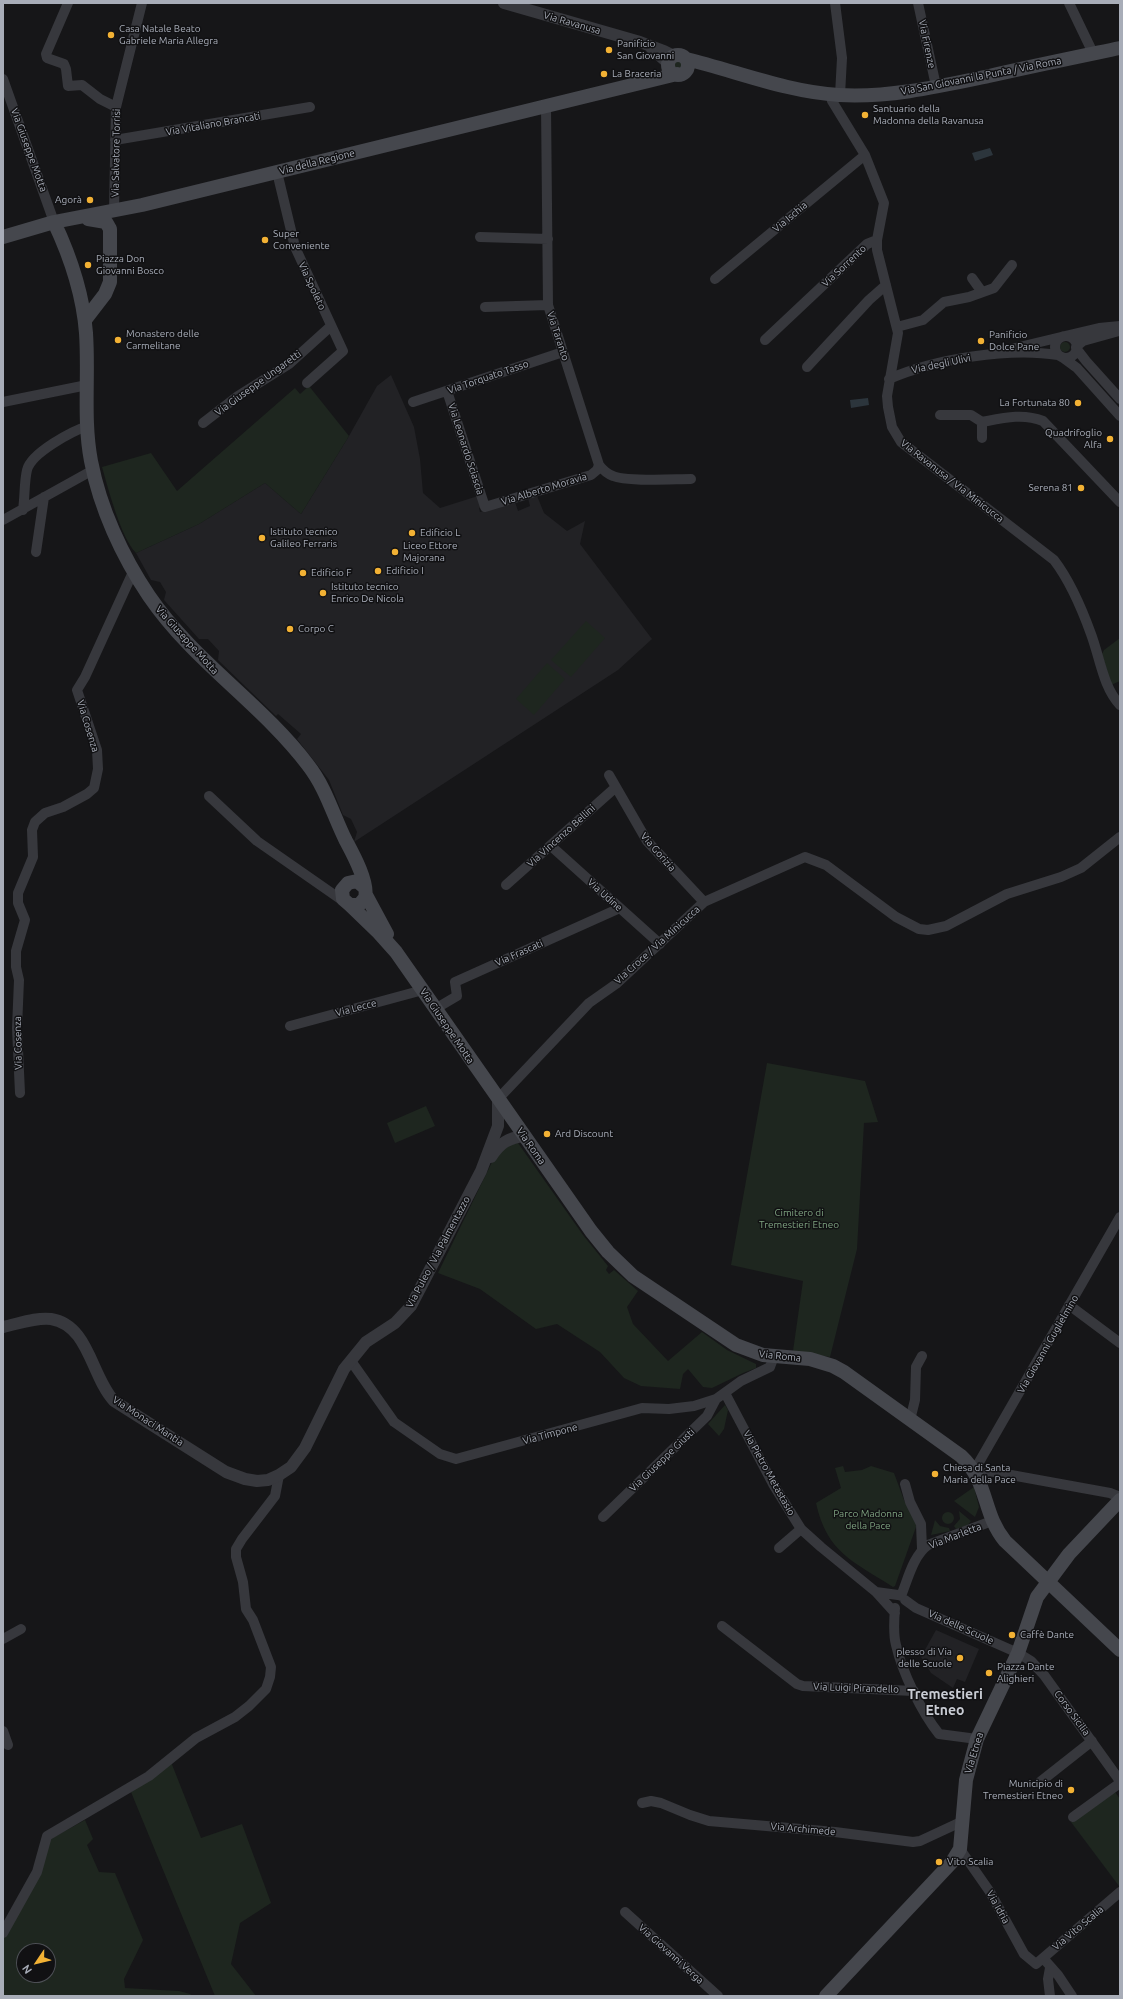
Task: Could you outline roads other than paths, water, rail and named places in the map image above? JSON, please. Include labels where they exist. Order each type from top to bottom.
[{"type":"main road","name":"Via San Giovanni la Punta / Via Roma","points":[[835,95],[886,94],[936,86],[1120,48]]},
{"type":"main road","points":[[676,65],[738,75],[809,92],[835,95]]},
{"type":"main road","name":"Via della Regione","points":[[3,237],[54,222],[142,205],[630,85],[676,65]]},
{"type":"main road","points":[[85,320],[105,294],[110,282],[110,229],[114,217],[142,205]]},
{"type":"main road","points":[[65,246],[71,229],[95,215],[106,222],[110,229]]},
{"type":"main road","name":"Via Giuseppe Motta","points":[[54,222],[65,246],[79,288],[85,320],[88,426],[94,470],[108,516],[133,572],[166,618],[191,647],[279,732],[308,765],[320,781],[342,833]]},
{"type":"main road","points":[[79,288],[90,295],[98,295],[110,282]]},
{"type":"main road","points":[[342,833],[352,867],[352,876],[346,884],[342,895],[348,904],[379,932],[396,952]]},
{"type":"main road","points":[[342,833],[353,854],[365,891],[396,952]]},
{"type":"main road","points":[[346,884],[357,881],[365,891],[363,902],[355,906],[348,904]]},
{"type":"main road","name":"Via Giuseppe Motta","points":[[396,952],[498,1099]]},
{"type":"main road","name":"Via Roma","points":[[498,1099],[591,1231],[613,1257],[633,1276],[736,1345],[752,1352],[774,1356],[810,1359],[833,1366],[844,1372],[960,1456],[976,1474],[995,1529],[1004,1541],[1120,1650]]},
{"type":"main road","name":"Via Etnea","points":[[826,1996],[952,1862],[960,1849],[966,1780],[977,1739],[1018,1653],[1037,1597],[1069,1554],[1120,1500]]},
{"type":"street","points":[[68,3],[46,54],[47,58],[64,64],[68,86],[82,85],[100,99],[116,106]]},
{"type":"street","name":"Via Salvatore Torrisi","points":[[95,215],[116,140],[116,106],[142,3]]},
{"type":"street","name":"Via Ravanusa","points":[[504,3],[535,8],[664,50],[676,65]]},
{"type":"street","points":[[835,3],[842,58],[835,95]]},
{"type":"street","name":"Via Firenze","points":[[921,3],[936,86]]},
{"type":"street","points":[[1069,3],[1094,53]]},
{"type":"street","name":"Via Giuseppe Motta","points":[[3,79],[54,222]]},
{"type":"street","name":"Via Ravanusa / Via Minicucca","points":[[835,95],[832,101],[865,155],[884,203],[877,240],[879,258],[897,327],[897,342],[887,396],[892,427],[902,442],[1047,555],[1060,568],[1091,633],[1110,691],[1120,705]]},
{"type":"street","name":"Via Taranto","points":[[546,106],[548,305],[599,465]]},
{"type":"street","name":"Via Vitaliano Brancati","points":[[116,140],[310,107]]},
{"type":"street","name":"Via Ischia","points":[[716,279],[865,155]]},
{"type":"street","name":"Via Spoleto","points":[[277,172],[295,247],[343,351],[307,383]]},
{"type":"street","points":[[480,237],[548,239]]},
{"type":"street","name":"Via Sorrento","points":[[765,340],[867,244],[877,240]]},
{"type":"street","points":[[897,327],[923,320],[944,302],[994,288],[1012,265]]},
{"type":"street","points":[[972,278],[982,292]]},
{"type":"street","points":[[807,367],[869,300],[886,285]]},
{"type":"street","points":[[485,307],[548,305]]},
{"type":"street","name":"Via Giuseppe Ungaretti","points":[[203,423],[238,396],[289,364],[331,326]]},
{"type":"street","points":[[994,354],[1026,344],[1099,328],[1120,326]]},
{"type":"street","points":[[994,354],[1041,352],[1060,356],[1071,356],[1076,347],[1083,341],[1120,331]]},
{"type":"street","points":[[1063,337],[1072,338],[1086,362],[1120,399]]},
{"type":"street","points":[[1063,337],[1055,346],[1060,356],[1077,368],[1120,416]]},
{"type":"street","name":"Via Torquato Tasso","points":[[413,402],[563,352]]},
{"type":"street","name":"Via degli Ulivi","points":[[889,379],[921,367],[994,354]]},
{"type":"street","points":[[3,402],[86,385]]},
{"type":"street","name":"Via Leonardo Sciascia","points":[[447,391],[485,507]]},
{"type":"street","points":[[940,415],[971,415],[982,422],[1008,417],[1032,416],[1043,421],[1120,502]]},
{"type":"street","points":[[982,422],[982,438]]},
{"type":"street","points":[[23,510],[27,469],[34,457],[72,431],[88,426]]},
{"type":"street","points":[[599,465],[603,470],[614,476],[626,478],[691,479]]},
{"type":"street","name":"Via Alberto Moravia","points":[[485,507],[592,475],[597,470],[599,465]]},
{"type":"street","points":[[3,520],[94,470]]},
{"type":"street","points":[[36,552],[44,497]]},
{"type":"street","name":"Via Cosenza","points":[[20,1092],[17,1028],[19,980],[16,968],[16,950],[25,920],[18,903],[18,893],[33,857],[32,830],[35,822],[45,813],[87,794],[94,788],[98,769],[97,750],[76,690],[85,677],[133,572]]},
{"type":"street","name":"Via Gorizia","points":[[609,775],[647,841],[704,902]]},
{"type":"street","name":"Via Vincenzo Bellini","points":[[506,885],[616,787]]},
{"type":"street","points":[[209,796],[257,841],[312,881],[348,904]]},
{"type":"street","name":"Via Croce / Via Minicucca","points":[[498,1099],[589,1003],[616,984],[704,902],[805,857],[809,857],[826,865],[896,917],[919,929],[939,928],[1007,894],[1061,877],[1081,868],[1120,837]]},
{"type":"street","name":"Via Udine","points":[[551,846],[660,944]]},
{"type":"street","points":[[312,881],[338,887],[346,884]]},
{"type":"street","name":"Via Frascati","points":[[435,1009],[457,996],[455,982],[620,908]]},
{"type":"street","name":"Via Lecce","points":[[290,1026],[423,990]]},
{"type":"street","points":[[481,1171],[498,1126],[498,1099]]},
{"type":"street","points":[[481,1171],[498,1146],[512,1138],[517,1126],[500,1123],[498,1126]]},
{"type":"street","name":"Via Puleo / Via Palmentazzo","points":[[279,1476],[290,1467],[301,1454],[337,1381],[351,1361],[366,1342],[398,1320],[411,1306],[481,1171]]},
{"type":"street","name":"Via Giovanni Guglielmino","points":[[976,1474],[1120,1217]]},
{"type":"street","points":[[1070,1305],[1120,1343]]},
{"type":"street","name":"Via Monaci Mantia","points":[[3,1327],[33,1320],[51,1319],[62,1323],[71,1328],[79,1336],[100,1382],[114,1401],[226,1472],[245,1479],[257,1481],[268,1480],[279,1476]]},
{"type":"street","name":"Via Timpone","points":[[351,1361],[394,1422],[440,1454],[456,1459],[642,1408],[669,1409],[694,1406],[716,1399],[741,1381],[770,1367],[774,1356]]},
{"type":"street","points":[[910,1420],[915,1400],[916,1367],[922,1356]]},
{"type":"street","name":"Via Pietro Metastasio","points":[[725,1393],[773,1484],[801,1529],[893,1608]]},
{"type":"street","name":"Via Giuseppe Giusti","points":[[603,1517],[707,1416],[716,1399]]},
{"type":"street","points":[[976,1474],[989,1471],[1110,1493],[1120,1497]]},
{"type":"street","points":[[3,1933],[19,1907],[36,1872],[47,1836],[149,1776],[196,1738],[235,1717],[249,1706],[266,1689],[270,1677],[271,1667],[254,1620],[246,1609],[243,1582],[236,1557],[236,1550],[242,1539],[275,1496],[279,1476]]},
{"type":"street","points":[[905,1484],[910,1502],[921,1524],[922,1549]]},
{"type":"street","name":"Via Marletta","points":[[901,1597],[917,1556],[922,1549],[928,1545],[992,1521]]},
{"type":"street","points":[[779,1548],[801,1529]]},
{"type":"street","points":[[876,1592],[901,1597],[902,1608],[893,1608],[896,1646],[922,1710],[939,1734],[977,1739]]},
{"type":"street","name":"Via delle Scuole","points":[[901,1597],[916,1608],[1018,1653]]},
{"type":"street","name":"Via Luigi Pirandello","points":[[722,1626],[797,1684],[803,1686],[914,1691]]},
{"type":"street","points":[[3,1639],[21,1629]]},
{"type":"street","name":"Corso Sicilia","points":[[1018,1653],[1031,1661],[1044,1675],[1120,1782]]},
{"type":"street","points":[[3,1731],[8,1745]]},
{"type":"street","points":[[1040,1782],[1092,1741]]},
{"type":"street","points":[[1074,1817],[1120,1782]]},
{"type":"street","name":"Via Archimede","points":[[642,1803],[651,1801],[661,1803],[690,1816],[709,1821],[836,1832],[913,1842],[920,1841],[963,1821]]},
{"type":"street","name":"Via Idria","points":[[960,1849],[990,1892],[1024,1954],[1050,1968],[1058,1975],[1072,1996]]},
{"type":"street","name":"Via Vito Scalia","points":[[1039,1961],[1120,1892]]},
{"type":"street","name":"Via Giovanni Verga","points":[[624,1912],[718,1996]]},
{"type":"street","points":[[1050,1968],[1048,1979],[1050,1996]]},
{"type":"place","name":"Casa Natale Beato Gabriele Maria Allegra","points":[[111,35]]},
{"type":"place","name":"Panificio San Giovanni","points":[[609,50]]},
{"type":"place","name":"La Braceria","points":[[604,74]]},
{"type":"place","name":"Santuario della Madonna della Ravanusa","points":[[865,115]]},
{"type":"place","name":"Agorà","points":[[90,200]]},
{"type":"place","name":"Super Conveniente","points":[[265,240]]},
{"type":"place","name":"Piazza Don Giovanni Bosco","points":[[88,265]]},
{"type":"place","name":"Monastero delle Carmelitane","points":[[118,340]]},
{"type":"place","name":"Panificio Dolce Pane","points":[[981,341]]},
{"type":"place","name":"La Fortunata 80","points":[[1078,403]]},
{"type":"place","name":"Quadrifoglio Alfa","points":[[1110,439]]},
{"type":"place","name":"Serena 81","points":[[1081,488]]},
{"type":"place","name":"Edificio L","points":[[412,533]]},
{"type":"place","name":"Istituto tecnico Galileo Ferraris","points":[[262,538]]},
{"type":"place","name":"Liceo Ettore Majorana","points":[[395,552]]},
{"type":"place","name":"Edificio I","points":[[378,571]]},
{"type":"place","name":"Edificio F","points":[[303,573]]},
{"type":"place","name":"Istituto tecnico Enrico De Nicola","points":[[323,593]]},
{"type":"place","name":"Corpo C","points":[[290,629]]},
{"type":"place","name":"Ard Discount","points":[[547,1134]]},
{"type":"place","name":"Chiesa di Santa Maria della Pace","points":[[935,1474]]},
{"type":"place","name":"Caffè Dante","points":[[1012,1635]]},
{"type":"place","name":"plesso di Via delle Scuole","points":[[960,1658]]},
{"type":"place","name":"Piazza Dante Alighieri","points":[[989,1673]]},
{"type":"place","name":"Municipio di Tremestieri Etneo","points":[[1071,1790]]},
{"type":"place","name":"Vito Scalia","points":[[939,1862]]},
{"type":"district","name":"Tremestieri Etneo","points":[[945,1702]]},
{"type":"park label","name":"Cimitero di Tremestieri Etneo","points":[[799,1218]]},
{"type":"park label","name":"Parco Madonna della Pace","points":[[868,1520]]}]
